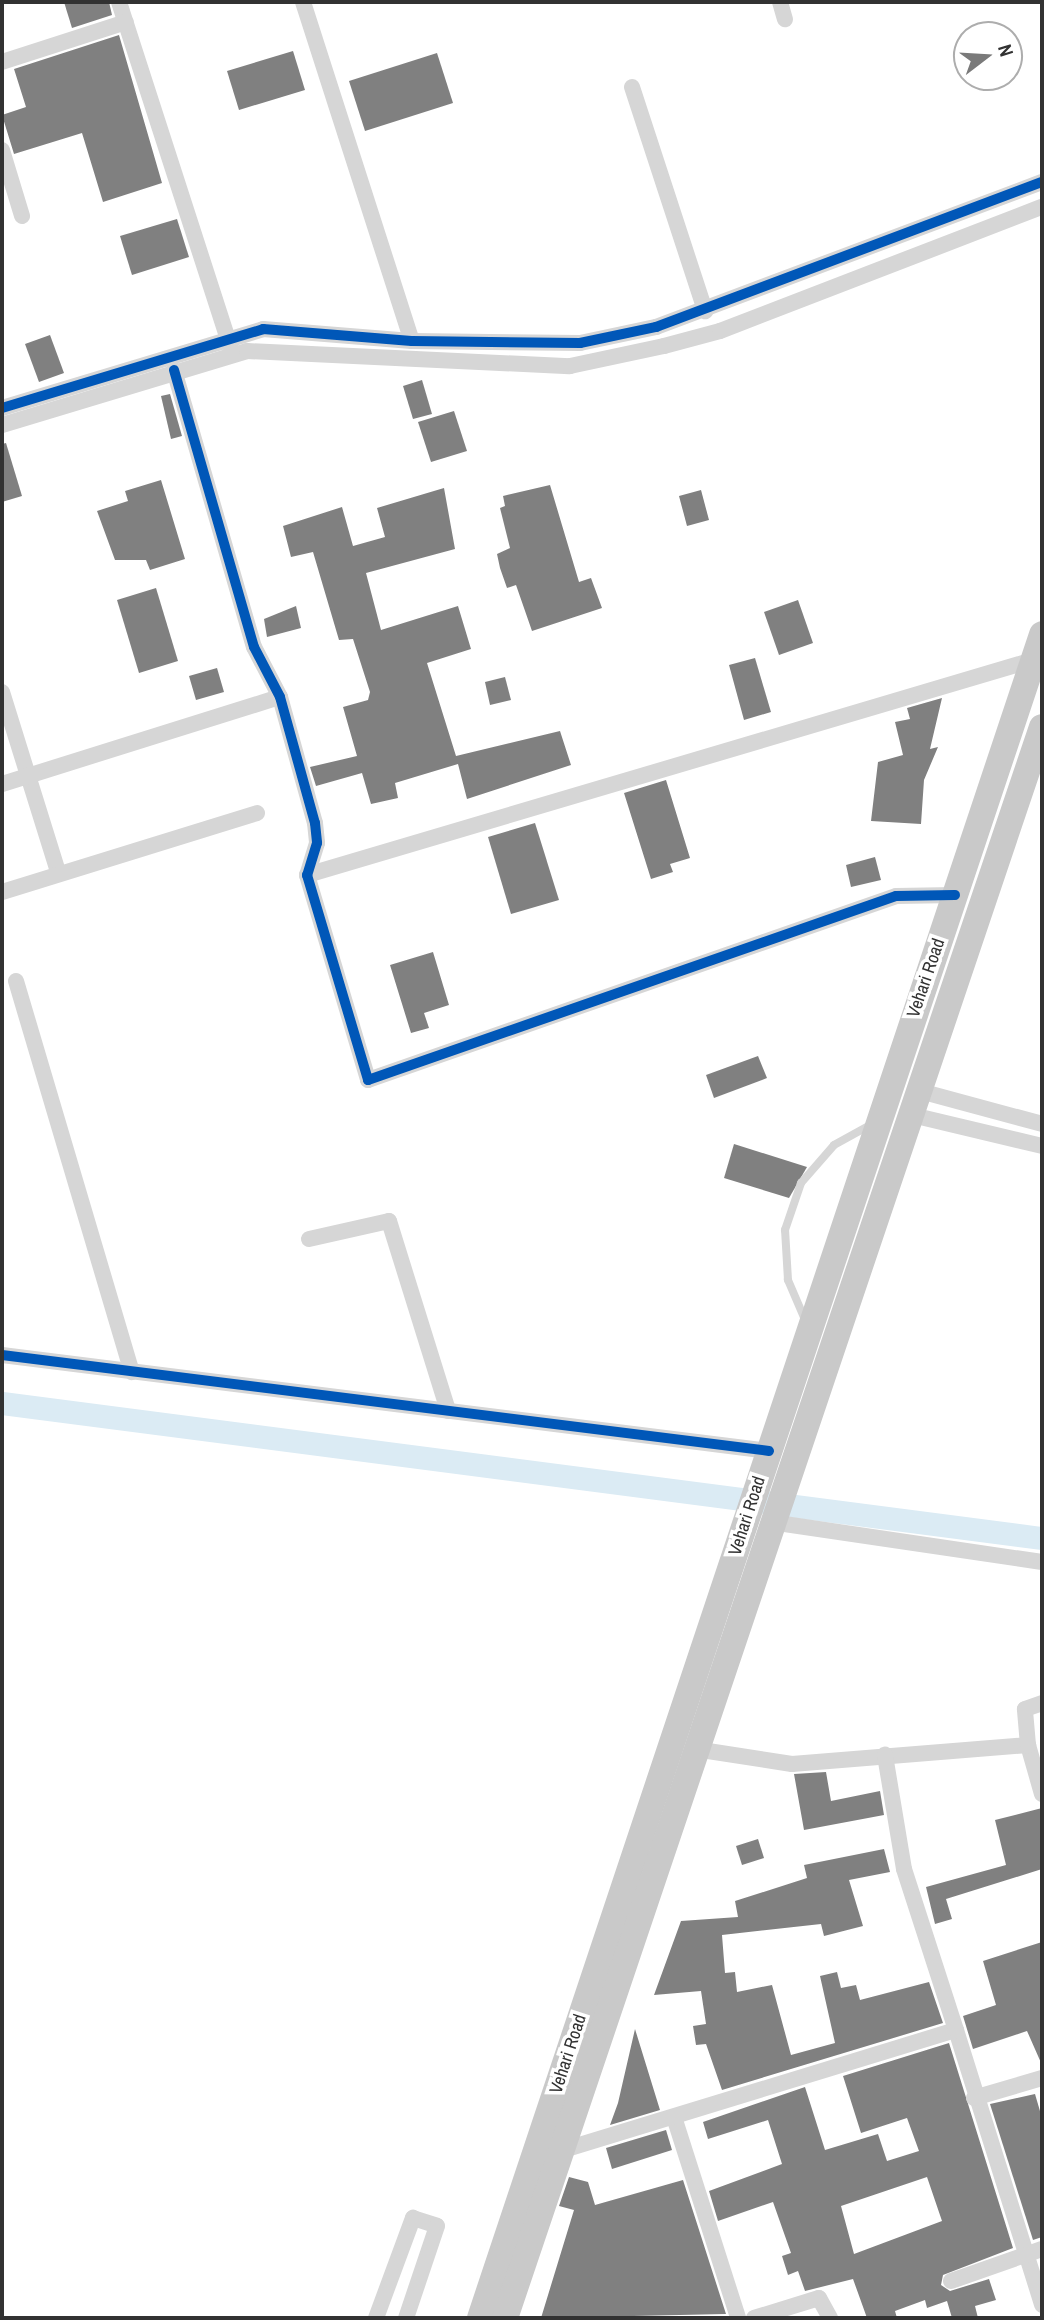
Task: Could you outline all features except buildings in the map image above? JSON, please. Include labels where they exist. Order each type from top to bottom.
[{"type":"main road","name":"Vehari Road","points":[[505,2318],[771,1522],[831,1351],[900,1113],[955,895],[1042,634]]},
{"type":"main road","name":"Vehari Road","points":[[480,2318],[768,1453],[808,1325],[900,1113],[1033,779],[1042,727]]},
{"type":"street","points":[[119,2],[228,335],[231,353]]},
{"type":"street","points":[[303,2],[412,341]]},
{"type":"street","points":[[780,2],[785,19]]},
{"type":"street","points":[[2,62],[126,22]]},
{"type":"street","points":[[632,87],[705,310]]},
{"type":"street","points":[[2,150],[22,216]]},
{"type":"street","points":[[2,408],[228,335],[263,329],[412,341],[580,343],[705,310],[1042,182]]},
{"type":"street","points":[[2,425],[231,353],[267,350],[570,366],[720,331],[1042,207]]},
{"type":"street","points":[[174,370],[254,647],[280,697],[315,823],[317,843],[307,875],[368,1080],[897,896],[955,895]]},
{"type":"street","points":[[307,875],[1033,660]]},
{"type":"street","points":[[2,692],[58,872]]},
{"type":"street","points":[[2,784],[280,697]]},
{"type":"street","points":[[2,892],[58,872],[257,813]]},
{"type":"street","points":[[16,981],[132,1372]]},
{"type":"street","points":[[900,1113],[1042,1124]]},
{"type":"street","points":[[900,1113],[1042,1146]]},
{"type":"street","points":[[309,1239],[389,1221],[448,1411]]},
{"type":"street","points":[[2,1355],[768,1453]]},
{"type":"street","points":[[771,1522],[1042,1562]]},
{"type":"street","points":[[1042,1703],[1025,1709],[1028,1745],[1042,1794]]},
{"type":"street","points":[[695,1749],[792,1764],[1028,1745]]},
{"type":"street","points":[[885,1755],[904,1869],[957,2030],[974,2098],[1042,2305]]},
{"type":"street","points":[[560,2151],[957,2030]]},
{"type":"street","points":[[974,2098],[1042,2078]]},
{"type":"street","points":[[674,2117],[738,2318]]},
{"type":"street","points":[[376,2318],[412,2218],[437,2226],[406,2318]]},
{"type":"street","points":[[951,2281],[1042,2249]]},
{"type":"street","points":[[754,2318],[819,2298],[830,2318]]},
{"type":"lane","points":[[831,1351],[808,1325],[788,1280],[785,1230],[802,1183],[834,1144],[900,1113]]},
{"type":"waterway","points":[[2,1403],[1042,1538]]},
{"type":"cycle path","points":[[2,408],[263,329],[412,341],[580,343],[656,327],[1042,182]]},
{"type":"cycle path","points":[[174,370],[254,647],[280,697],[315,823],[317,843],[307,875],[368,1080],[896,896],[955,895]]},
{"type":"cycle path","points":[[2,1355],[769,1451]]}]
